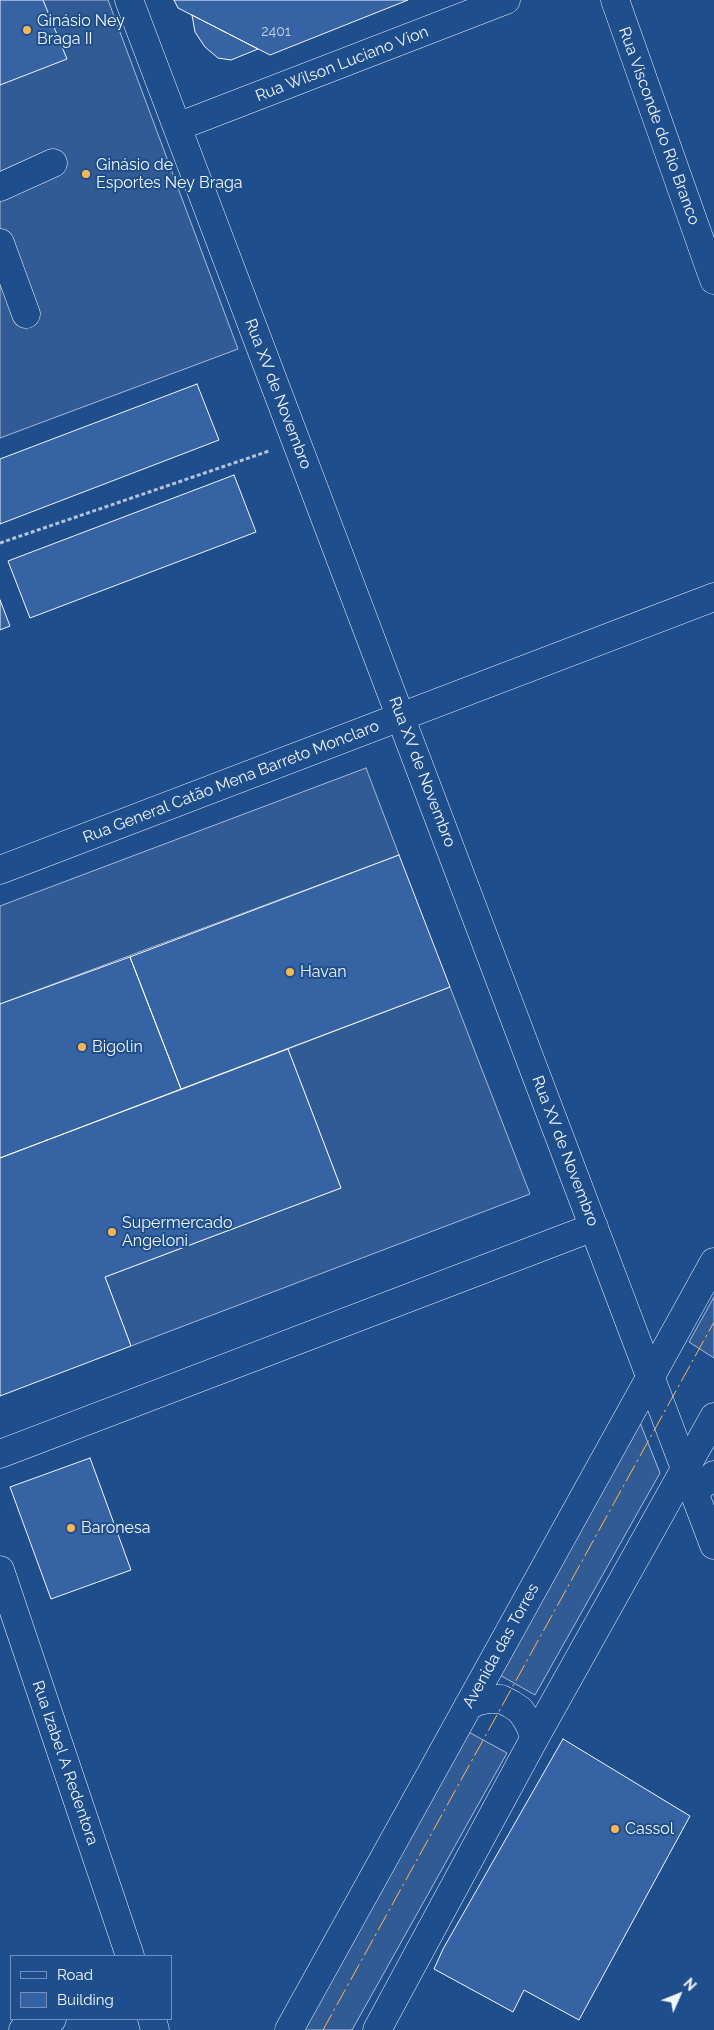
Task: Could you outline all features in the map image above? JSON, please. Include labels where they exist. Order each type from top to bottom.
[{"type":"street","name":"Rua XV de Novembro","points":[[129,0],[650,1376],[698,1479],[714,1545]]},
{"type":"street","name":"Rua Wilson Luciano Vion","points":[[177,127],[506,0]]},
{"type":"street","name":"Rua Visconde do Rio Branco","points":[[615,0],[714,280]]},
{"type":"street","points":[[0,187],[53,163]]},
{"type":"street","points":[[0,243],[26,314]]},
{"type":"street","name":"Rua General Catão Mena Barreto Monclaro","points":[[0,870],[714,597]]},
{"type":"street","points":[[0,1454],[594,1227]]},
{"type":"street","name":"Avenida das Torres","points":[[289,2030],[714,1262]]},
{"type":"street","points":[[377,2030],[533,1741],[698,1479],[714,1417]]},
{"type":"street","name":"Rua Izabel A Redentora","points":[[0,1570],[130,1955]]},
{"type":"street","points":[[468,1706],[478,1701],[490,1699],[501,1700],[511,1704],[520,1710],[527,1720],[532,1730],[533,1741]]},
{"type":"street","points":[[23,2030],[49,2020]]},
{"type":"path","points":[[0,543],[277,448]]},
{"type":"shaded area","name":"Ginásio de Esportes Ney Braga","points":[[0,0],[108,0],[238,349],[0,438]]},
{"type":"shaded area","points":[[366,768],[399,855],[0,1004],[0,906]]},
{"type":"shaded area","points":[[450,987],[530,1194],[131,1346],[105,1277],[341,1188],[288,1049]]},
{"type":"shaded area","points":[[714,1297],[714,1358],[689,1342]]},
{"type":"shaded area","points":[[639,1420],[660,1473],[535,1695],[498,1674]]},
{"type":"shaded area","points":[[465,1730],[507,1753],[352,2030],[299,2030]]},
{"type":"building","name":"Ginásio Ney Braga II","points":[[0,0],[43,0],[67,59],[0,85]]},
{"type":"building","points":[[174,0],[408,0],[270,55],[178,8]]},
{"type":"building","points":[[192,15],[258,49],[231,60],[218,58],[205,47],[195,32]]},
{"type":"building","points":[[197,384],[219,440],[0,524],[0,459]]},
{"type":"building","points":[[234,475],[256,532],[30,618],[8,561]]},
{"type":"building","points":[[0,600],[10,626],[0,630]]},
{"type":"building","name":"Havan","points":[[399,855],[450,987],[181,1089],[130,957]]},
{"type":"building","name":"Bigolin","points":[[130,957],[181,1089],[0,1158],[0,1004]]},
{"type":"building","name":"Supermercado Angeloni","points":[[288,1049],[341,1188],[105,1277],[131,1346],[0,1396],[0,1158]]},
{"type":"building","name":"Baronesa","points":[[90,1458],[131,1570],[51,1599],[10,1487]]},
{"type":"building","points":[[563,1739],[690,1816],[579,2020],[524,1990],[513,2012],[434,1969],[443,1949]]},
{"type":"power","points":[[323,2030],[714,1322]]},
{"type":"place","name":"Ginásio Ney Braga II","points":[[27,30]]},
{"type":"place","name":"Ginásio de Esportes Ney Braga","points":[[86,174]]},
{"type":"place","name":"Havan","points":[[290,972]]},
{"type":"place","name":"Bigolin","points":[[82,1047]]},
{"type":"place","name":"Supermercado Angeloni","points":[[112,1232]]},
{"type":"place","name":"Baronesa","points":[[71,1528]]},
{"type":"place","name":"Cassol","points":[[615,1829]]}]
